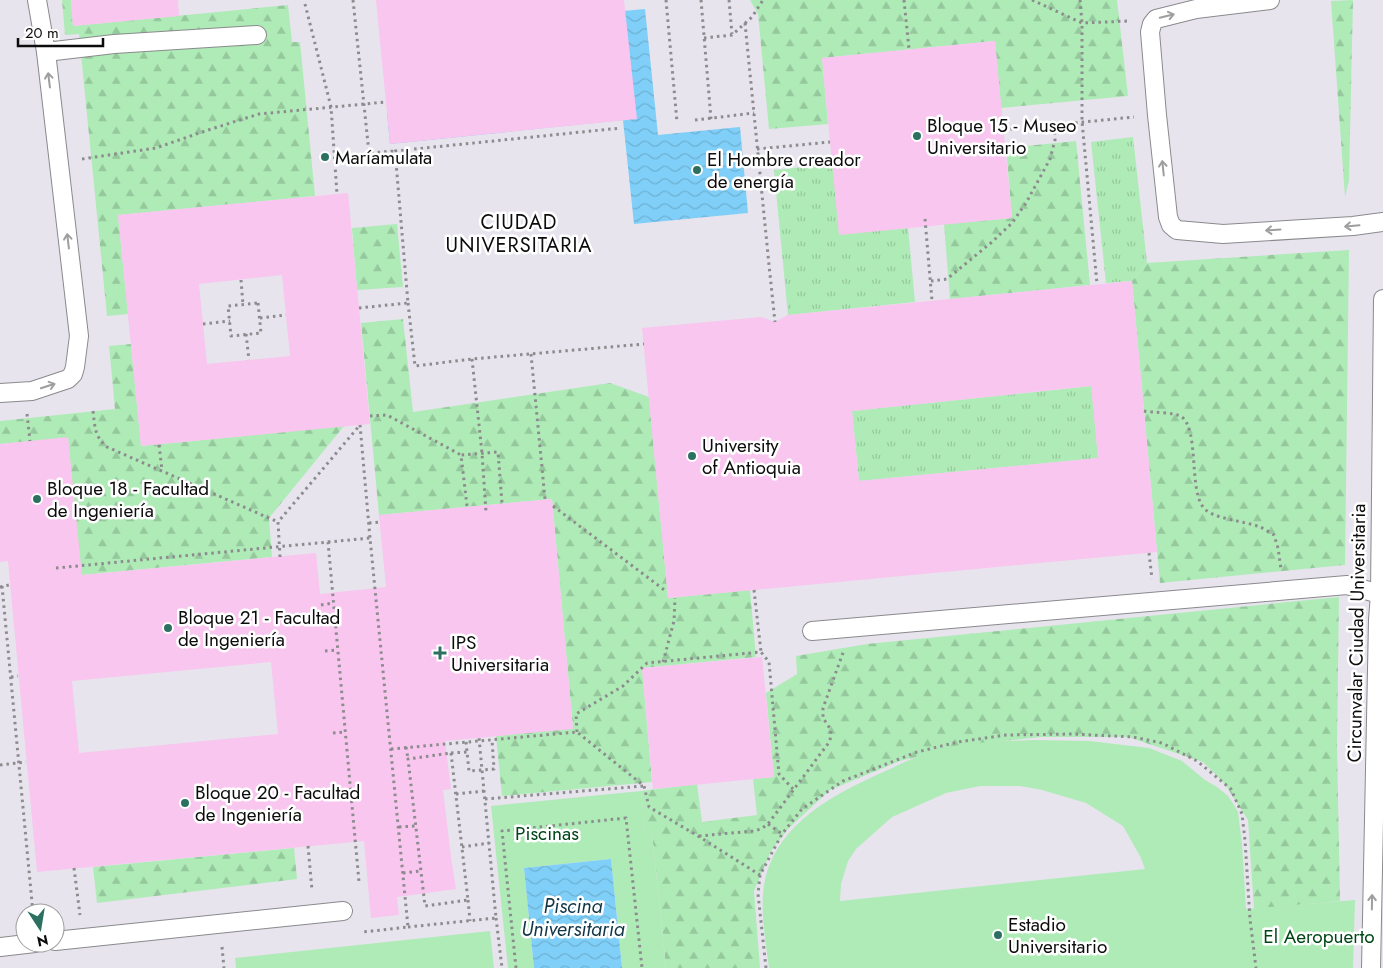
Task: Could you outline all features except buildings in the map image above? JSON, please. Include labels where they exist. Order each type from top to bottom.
[{"type":"lane","points":[[0,393],[32,391],[68,379],[73,374],[75,367],[79,336],[46,52],[36,0]]},
{"type":"lane","points":[[1270,0],[1196,9],[1156,19],[1152,24],[1150,32],[1157,115],[1168,217],[1171,225],[1177,230],[1223,234],[1353,226],[1383,222]]},
{"type":"lane","points":[[46,52],[114,44],[257,34]]},
{"type":"lane","name":"Circunvalar Ciudad Universitaria","points":[[1371,968],[1377,630],[1380,594],[1383,299]]},
{"type":"lane","points":[[1347,585],[1380,569]]},
{"type":"lane","points":[[812,631],[1347,585],[1380,594]]},
{"type":"lane","points":[[65,940],[343,911]]},
{"type":"lane","points":[[0,946],[15,945]]},
{"type":"path","points":[[354,0],[369,153]]},
{"type":"path","points":[[666,0],[677,122]]},
{"type":"path","points":[[701,0],[711,119]]},
{"type":"path","points":[[729,0],[732,35]]},
{"type":"path","points":[[704,38],[732,35],[752,17],[763,0]]},
{"type":"path","points":[[904,0],[909,49]]},
{"type":"path","points":[[1032,0],[1082,23],[1156,19]]},
{"type":"path","points":[[1080,0],[1082,23],[1082,121],[1097,284]]},
{"type":"path","points":[[305,4],[331,107],[337,194]]},
{"type":"path","points":[[745,23],[775,322]]},
{"type":"path","points":[[59,162],[156,148],[259,114],[386,102]]},
{"type":"path","points":[[696,120],[754,113]]},
{"type":"path","points":[[1004,130],[1157,115]]},
{"type":"path","points":[[613,123],[614,129]]},
{"type":"path","points":[[931,281],[947,279],[1012,223],[1026,204],[1050,159],[1056,140],[1054,125]]},
{"type":"path","points":[[335,159],[369,153],[621,128]]},
{"type":"path","points":[[757,149],[830,142]]},
{"type":"path","points":[[395,151],[415,366],[472,359],[644,344]]},
{"type":"path","points":[[925,219],[932,301]]},
{"type":"path","points":[[240,280],[243,305]]},
{"type":"path","points":[[258,303],[261,333],[231,336],[228,306],[243,305],[258,303]]},
{"type":"path","points":[[359,308],[408,303]]},
{"type":"path","points":[[260,318],[286,315]]},
{"type":"path","points":[[203,324],[230,321]]},
{"type":"path","points":[[246,334],[249,360]]},
{"type":"path","points":[[531,354],[545,499]]},
{"type":"path","points":[[472,359],[486,512]]},
{"type":"path","points":[[93,411],[95,429],[100,441],[107,447],[278,522]]},
{"type":"path","points":[[1144,411],[1182,417],[1190,430],[1198,494],[1203,508],[1214,515],[1260,527],[1274,535],[1282,577]]},
{"type":"path","points":[[370,416],[388,415],[461,455],[498,452],[502,503]]},
{"type":"path","points":[[280,557],[278,522],[360,425],[408,927]]},
{"type":"path","points":[[159,444],[162,471]]},
{"type":"path","points":[[461,455],[467,506]]},
{"type":"path","points":[[552,506],[667,592]]},
{"type":"path","points":[[369,523],[380,522]]},
{"type":"path","points":[[56,568],[370,538]]},
{"type":"path","points":[[328,542],[359,882]]},
{"type":"path","points":[[1148,553],[1152,580]]},
{"type":"path","points":[[9,585],[1,586],[32,903]]},
{"type":"path","points":[[754,590],[761,652],[769,662],[779,774],[794,789]]},
{"type":"path","points":[[662,662],[674,621],[675,598]]},
{"type":"path","points":[[321,605],[333,603]]},
{"type":"path","points":[[698,836],[753,831],[761,829],[768,824],[830,741],[831,730],[824,718],[823,708],[845,649]]},
{"type":"path","points":[[325,651],[337,650]]},
{"type":"path","points":[[577,732],[576,714],[622,686],[646,663],[761,652]]},
{"type":"path","points":[[11,677],[18,676]]},
{"type":"path","points":[[391,749],[466,742],[479,739],[567,731],[577,732],[644,786],[649,807],[760,875]]},
{"type":"path","points":[[333,733],[345,732]]},
{"type":"path","points":[[766,968],[758,894],[760,875],[782,834],[802,809],[843,781],[917,752],[958,742],[1006,735],[1072,734],[1133,737],[1162,743],[1197,761],[1231,789],[1242,814],[1250,919],[1256,968]]},
{"type":"path","points":[[479,739],[502,968]]},
{"type":"path","points":[[466,742],[468,771],[482,770],[494,768],[492,739]]},
{"type":"path","points":[[406,747],[425,906],[468,900]]},
{"type":"path","points":[[408,759],[467,752]]},
{"type":"path","points":[[451,753],[470,921]]},
{"type":"path","points":[[0,765],[26,762]]},
{"type":"path","points":[[485,799],[644,786]]},
{"type":"path","points":[[456,794],[484,791]]},
{"type":"path","points":[[516,968],[502,831],[626,818],[642,968]]},
{"type":"path","points":[[768,824],[782,834]]},
{"type":"path","points":[[399,827],[415,826]]},
{"type":"path","points":[[462,846],[489,843]]},
{"type":"path","points":[[308,846],[314,914]]},
{"type":"path","points":[[74,868],[82,938]]},
{"type":"path","points":[[403,873],[420,871]]},
{"type":"path","points":[[363,932],[496,918]]},
{"type":"shaded area","name":"University of Antioquia","points":[[0,0],[1383,0],[1383,968],[0,968]]},
{"type":"green space","points":[[62,0],[71,0],[73,26],[288,5],[292,42],[300,42],[315,196],[118,215],[128,314],[107,316],[79,34],[65,35]]},
{"type":"green space","points":[[750,0],[1117,0],[1128,96],[1001,108],[995,41],[822,58],[828,124],[769,129],[758,14]]},
{"type":"green space","points":[[1353,0],[1349,180],[1345,197],[1331,1]]},
{"type":"green space","points":[[1133,137],[1147,263],[1132,281],[1106,283],[1091,142]]},
{"type":"green space","points":[[1076,141],[1090,285],[950,299],[944,224],[1012,218],[1006,148]]},
{"type":"green space","points":[[832,164],[908,228],[915,302],[788,315],[774,170]]},
{"type":"green space","points":[[397,224],[403,287],[357,290],[352,228]]},
{"type":"green space","points":[[1349,250],[1345,565],[1160,583],[1132,281],[1147,263]]},
{"type":"green space","points":[[403,319],[413,412],[610,383],[649,397],[668,598],[750,590],[756,657],[642,668],[652,782],[502,796],[496,736],[573,728],[552,499],[379,515],[361,323]]},
{"type":"green space","points":[[131,344],[141,446],[344,426],[269,518],[272,557],[81,575],[68,438],[0,444],[0,421],[115,409],[109,346]]},
{"type":"green space","points":[[1092,386],[1098,458],[859,481],[852,411]]},
{"type":"green space","points":[[1339,597],[1337,745],[1340,901],[1254,909],[1248,820],[1224,783],[1203,762],[1128,737],[1041,737],[959,746],[900,761],[830,790],[789,828],[771,851],[754,891],[760,968],[666,968],[652,833],[645,834],[641,791],[697,784],[702,822],[757,815],[753,779],[774,777],[766,693],[797,674],[796,656],[867,644]]},
{"type":"green space","name":"El Aeropuerto","points":[[1034,740],[1089,741],[1149,748],[1182,761],[1228,796],[1238,812],[1246,909],[1355,900],[1353,968],[769,968],[763,917],[765,878],[778,848],[804,818],[836,795],[930,752],[966,744]],"holes":[[[980,786],[1020,786],[1042,790],[1086,803],[1123,826],[1145,869],[840,901],[841,884],[848,861],[856,849],[892,817],[946,793]]]},
{"type":"green space","name":"Piscinas","points":[[641,791],[645,833],[652,833],[666,968],[622,968],[611,859],[524,868],[534,968],[508,968],[491,806]]},
{"type":"green space","points":[[294,848],[297,879],[97,903],[93,867]]},
{"type":"green space","points":[[490,931],[494,968],[236,968],[235,958]]},
{"type":"water","points":[[645,9],[658,135],[740,127],[748,213],[634,224],[623,120],[390,144],[387,113],[620,90],[612,12]]},
{"type":"water","name":"Piscina Universitaria","points":[[611,859],[622,968],[534,968],[524,868]]},
{"type":"place","name":"Bloque 15 - Museo Universitario","points":[[917,136]]},
{"type":"place","name":"Maríamulata","points":[[325,157]]},
{"type":"place","name":"El Hombre creador de energía","points":[[697,170]]},
{"type":"place","name":"University of Antioquia","points":[[692,456]]},
{"type":"place","name":"Bloque 18 - Facultad de Ingeniería","points":[[37,499]]},
{"type":"place","name":"Bloque 21 - Facultad de Ingeniería","points":[[168,628]]},
{"type":"place","name":"IPS Universitaria","points":[[440,653]]},
{"type":"place","name":"Bloque 20 - Facultad de Ingeniería","points":[[185,803]]},
{"type":"place","name":"Estadio Universitario","points":[[998,935]]},
{"type":"district","name":"CIUDAD UNIVERSITARIA","points":[[519,234]]}]
